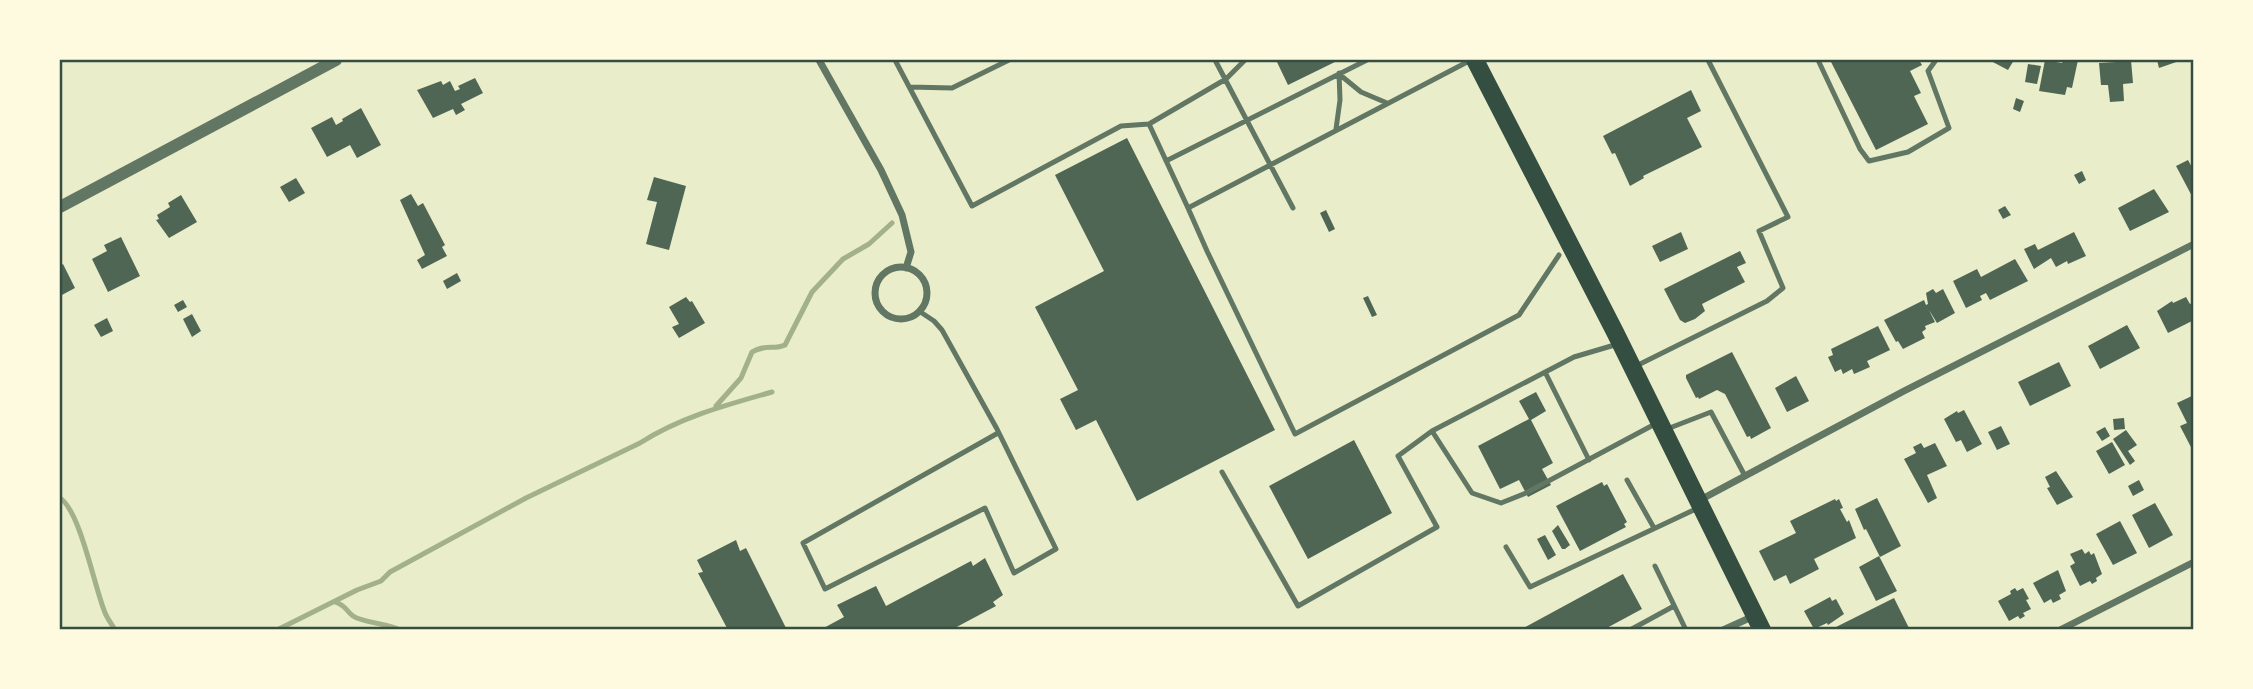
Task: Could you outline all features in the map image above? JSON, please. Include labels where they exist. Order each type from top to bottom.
[{"type":"highway","points":[[1473,60],[1621,343],[1758,622]]},
{"type":"street","points":[[60,208],[336,60]]},
{"type":"street","points":[[819,60],[881,170],[902,215],[911,252],[906,268]]},
{"type":"street","points":[[1700,504],[1745,476],[1904,391],[2193,244]]},
{"type":"street","points":[[897,268],[906,268],[919,275],[926,290],[924,305],[919,311],[912,317],[895,319],[886,315],[876,301],[875,292],[881,276],[897,268]]},
{"type":"street","points":[[2060,629],[2193,562]]},
{"type":"street","points":[[1723,629],[1758,622]]},
{"type":"lane","points":[[895,60],[972,206],[1121,126],[1149,124],[1226,79],[1245,60]]},
{"type":"lane","points":[[910,87],[952,88],[1009,60]]},
{"type":"lane","points":[[1215,60],[1293,208]]},
{"type":"lane","points":[[1166,161],[1367,60]]},
{"type":"lane","points":[[1188,208],[1270,163],[1473,60]]},
{"type":"lane","points":[[1633,368],[1767,301],[1783,288],[1759,231],[1788,217],[1708,60]]},
{"type":"lane","points":[[1818,60],[1868,161],[1908,152],[1949,128],[1927,71],[1936,60]]},
{"type":"lane","points":[[1339,74],[1361,92],[1387,103]]},
{"type":"lane","points":[[1336,129],[1340,100],[1339,74]]},
{"type":"lane","points":[[1149,124],[1295,433],[1518,315],[1559,255]]},
{"type":"lane","points":[[919,311],[942,330],[999,433],[1056,549],[1014,573],[985,508],[825,589],[803,543],[999,433]]},
{"type":"lane","points":[[1222,472],[1298,606],[1437,527],[1398,456],[1432,431],[1574,357],[1621,343]]},
{"type":"lane","points":[[1545,372],[1589,460]]},
{"type":"lane","points":[[1432,431],[1472,493],[1501,503],[1661,426],[1711,412],[1745,476]]},
{"type":"lane","points":[[1627,480],[1654,528]]},
{"type":"lane","points":[[1506,547],[1531,587],[1700,504]]},
{"type":"lane","points":[[1655,566],[1686,629]]},
{"type":"lane","points":[[1630,629],[1674,606]]},
{"type":"building","points":[[1276,60],[1339,60],[1288,85]]},
{"type":"building","points":[[1830,60],[1919,60],[1922,65],[1910,71],[1921,93],[1914,96],[1928,124],[1876,150]]},
{"type":"building","points":[[1989,60],[2014,60],[2008,70]]},
{"type":"building","points":[[2045,60],[2062,63],[2063,60],[2078,60],[2072,88],[2067,87],[2065,95],[2039,91]]},
{"type":"building","points":[[2131,60],[2133,83],[2123,84],[2124,101],[2110,102],[2108,85],[2101,85],[2099,63]]},
{"type":"building","points":[[2157,60],[2182,60],[2159,68]]},
{"type":"building","points":[[2028,64],[2041,66],[2037,84],[2025,82]]},
{"type":"building","points":[[475,78],[483,93],[461,104],[465,110],[456,115],[453,109],[433,118],[417,90],[441,81],[443,85],[450,81],[455,91],[460,89],[458,86]]},
{"type":"building","points":[[1691,90],[1701,111],[1687,118],[1702,147],[1643,176],[1644,178],[1630,186],[1615,153],[1612,154],[1603,136]]},
{"type":"building","points":[[2016,98],[2024,101],[2020,112],[2013,109]]},
{"type":"building","points":[[361,108],[381,145],[357,158],[350,145],[327,157],[311,128],[332,117],[336,125]]},
{"type":"building","points":[[1127,138],[1275,430],[1137,501],[1096,420],[1076,430],[1060,399],[1078,390],[1035,307],[1104,271],[1055,175]]},
{"type":"building","points":[[2188,160],[2194,171],[2194,200],[2176,166]]},
{"type":"building","points":[[2082,171],[2086,180],[2079,184],[2074,175]]},
{"type":"building","points":[[654,177],[686,186],[669,250],[646,244],[657,202],[647,200]]},
{"type":"building","points":[[296,178],[305,193],[289,202],[280,187]]},
{"type":"building","points":[[2154,189],[2169,212],[2130,231],[2118,208]]},
{"type":"building","points":[[411,194],[418,206],[423,203],[445,245],[442,247],[447,256],[422,269],[417,260],[425,255],[400,200]]},
{"type":"building","points":[[181,195],[197,222],[169,238],[156,220],[159,219],[157,215],[170,207],[168,203]]},
{"type":"building","points":[[2005,206],[2011,215],[2003,219],[1998,210]]},
{"type":"building","points":[[1326,210],[1335,229],[1329,232],[1320,213]]},
{"type":"building","points":[[1681,232],[1688,249],[1660,262],[1652,246]]},
{"type":"building","points":[[2074,232],[2086,256],[2056,267],[2051,258],[2034,269],[2024,249],[2035,244],[2038,250]]},
{"type":"building","points":[[121,237],[140,276],[108,292],[92,259],[107,251],[104,245]]},
{"type":"building","points":[[1740,251],[1746,263],[1737,267],[1745,282],[1702,304],[1705,311],[1695,319],[1685,323],[1680,320],[1664,289]]},
{"type":"building","points":[[2015,259],[2028,281],[1990,300],[1986,293],[1980,296],[1982,300],[1966,308],[1953,281],[1977,269],[1981,277]]},
{"type":"building","points":[[63,264],[75,288],[60,296],[60,266]]},
{"type":"building","points":[[457,273],[461,281],[447,289],[443,281]]},
{"type":"building","points":[[1933,289],[1936,293],[1943,289],[1955,313],[1937,323],[1929,310],[1935,322],[1925,326],[1926,329],[1922,332],[1925,338],[1903,349],[1884,320],[1924,300],[1926,305],[1928,304],[1926,293]]},
{"type":"building","points":[[1368,296],[1377,315],[1372,317],[1363,298]]},
{"type":"building","points":[[686,297],[692,301],[705,323],[679,338],[672,327],[679,324],[669,307]]},
{"type":"building","points":[[2186,297],[2190,304],[2194,302],[2194,320],[2168,333],[2157,311],[2172,301],[2173,303]]},
{"type":"building","points":[[183,300],[187,307],[178,312],[174,305]]},
{"type":"building","points":[[192,314],[201,331],[192,337],[183,319]]},
{"type":"building","points":[[107,318],[113,331],[101,337],[94,325]]},
{"type":"building","points":[[2127,325],[2140,348],[2100,369],[2088,346]]},
{"type":"building","points":[[1878,326],[1890,350],[1867,361],[1870,367],[1854,374],[1852,369],[1843,374],[1841,369],[1835,372],[1828,357],[1833,355],[1831,349]]},
{"type":"building","points":[[1732,352],[1771,428],[1751,439],[1750,436],[1747,437],[1725,394],[1717,390],[1696,398],[1686,378],[1686,375]]},
{"type":"building","points":[[2059,362],[2071,386],[2030,406],[2018,382]]},
{"type":"building","points":[[1796,376],[1809,401],[1787,412],[1775,388]]},
{"type":"building","points":[[1536,392],[1546,411],[1531,420],[1553,463],[1542,469],[1551,485],[1528,497],[1519,480],[1500,489],[1478,446],[1529,419],[1519,401]]},
{"type":"building","points":[[2194,395],[2194,453],[2180,426],[2187,423],[2177,403]]},
{"type":"building","points":[[1964,410],[1982,444],[1967,452],[1961,440],[1956,442],[1944,419]]},
{"type":"building","points":[[2124,418],[2125,429],[2114,430],[2113,419]]},
{"type":"building","points":[[2001,426],[2010,444],[1997,450],[1988,432]]},
{"type":"building","points":[[2105,427],[2110,436],[2102,441],[2096,432]]},
{"type":"building","points":[[2126,430],[2137,445],[2128,451],[2135,461],[2130,465],[2113,439]]},
{"type":"building","points":[[1354,440],[1392,513],[1308,559],[1269,486]]},
{"type":"building","points":[[2112,442],[2125,465],[2109,474],[2096,451]]},
{"type":"building","points":[[1921,443],[1924,448],[1935,443],[1947,466],[1927,475],[1937,498],[1928,503],[1904,459],[1916,453],[1913,447]]},
{"type":"building","points":[[2056,471],[2073,497],[2057,505],[2047,488],[2050,487],[2045,477]]},
{"type":"building","points":[[2139,480],[2144,490],[2133,496],[2128,486]]},
{"type":"building","points":[[1602,482],[1604,486],[1607,484],[1627,522],[1624,524],[1626,527],[1580,551],[1556,506]]},
{"type":"building","points":[[1877,498],[1901,546],[1880,557],[1855,509]]},
{"type":"building","points":[[1839,499],[1843,508],[1840,509],[1847,522],[1849,520],[1856,538],[1814,559],[1819,569],[1790,584],[1786,575],[1774,581],[1759,551],[1796,533],[1790,521]]},
{"type":"building","points":[[2155,503],[2173,535],[2149,548],[2132,515]]},
{"type":"building","points":[[2120,521],[2137,553],[2113,565],[2096,534]]},
{"type":"building","points":[[1558,525],[1570,545],[1565,549],[1562,549],[1552,531]]},
{"type":"building","points":[[1545,535],[1556,555],[1548,560],[1537,539]]},
{"type":"building","points":[[736,540],[740,551],[746,548],[787,630],[728,630],[698,573],[703,572],[697,560]]},
{"type":"building","points":[[2082,549],[2085,554],[2089,551],[2091,555],[2094,553],[2102,574],[2092,584],[2090,581],[2080,586],[2070,566],[2075,563],[2070,554]]},
{"type":"building","points":[[1879,556],[1897,591],[1876,601],[1859,567]]},
{"type":"building","points":[[985,558],[1003,595],[993,602],[996,606],[951,630],[820,630],[844,617],[837,605],[876,586],[886,606],[971,561],[973,566]]},
{"type":"building","points":[[2058,570],[2066,591],[2059,595],[2061,599],[2053,603],[2051,599],[2044,603],[2033,583]]},
{"type":"building","points":[[1623,574],[1642,609],[1603,630],[1520,630]]},
{"type":"building","points":[[2015,588],[2017,591],[2023,588],[2031,609],[2023,613],[2025,616],[2020,619],[2018,616],[2009,621],[1998,601],[2011,594],[2010,591]]},
{"type":"building","points":[[1830,597],[1832,601],[1836,599],[1844,614],[1828,625],[1827,623],[1814,629],[1804,611]]},
{"type":"building","points":[[1894,598],[1910,630],[1837,630],[1836,627]]},
{"type":"waterway","points":[[716,406],[741,378],[752,352],[785,345],[812,292],[843,259],[869,244],[892,223]]},
{"type":"waterway","points":[[277,630],[381,581],[390,572],[526,498],[671,426],[772,392]]},
{"type":"waterway","points":[[60,498],[74,517],[105,613],[115,630]]},
{"type":"waterway","points":[[335,602],[357,618],[400,630]]}]
